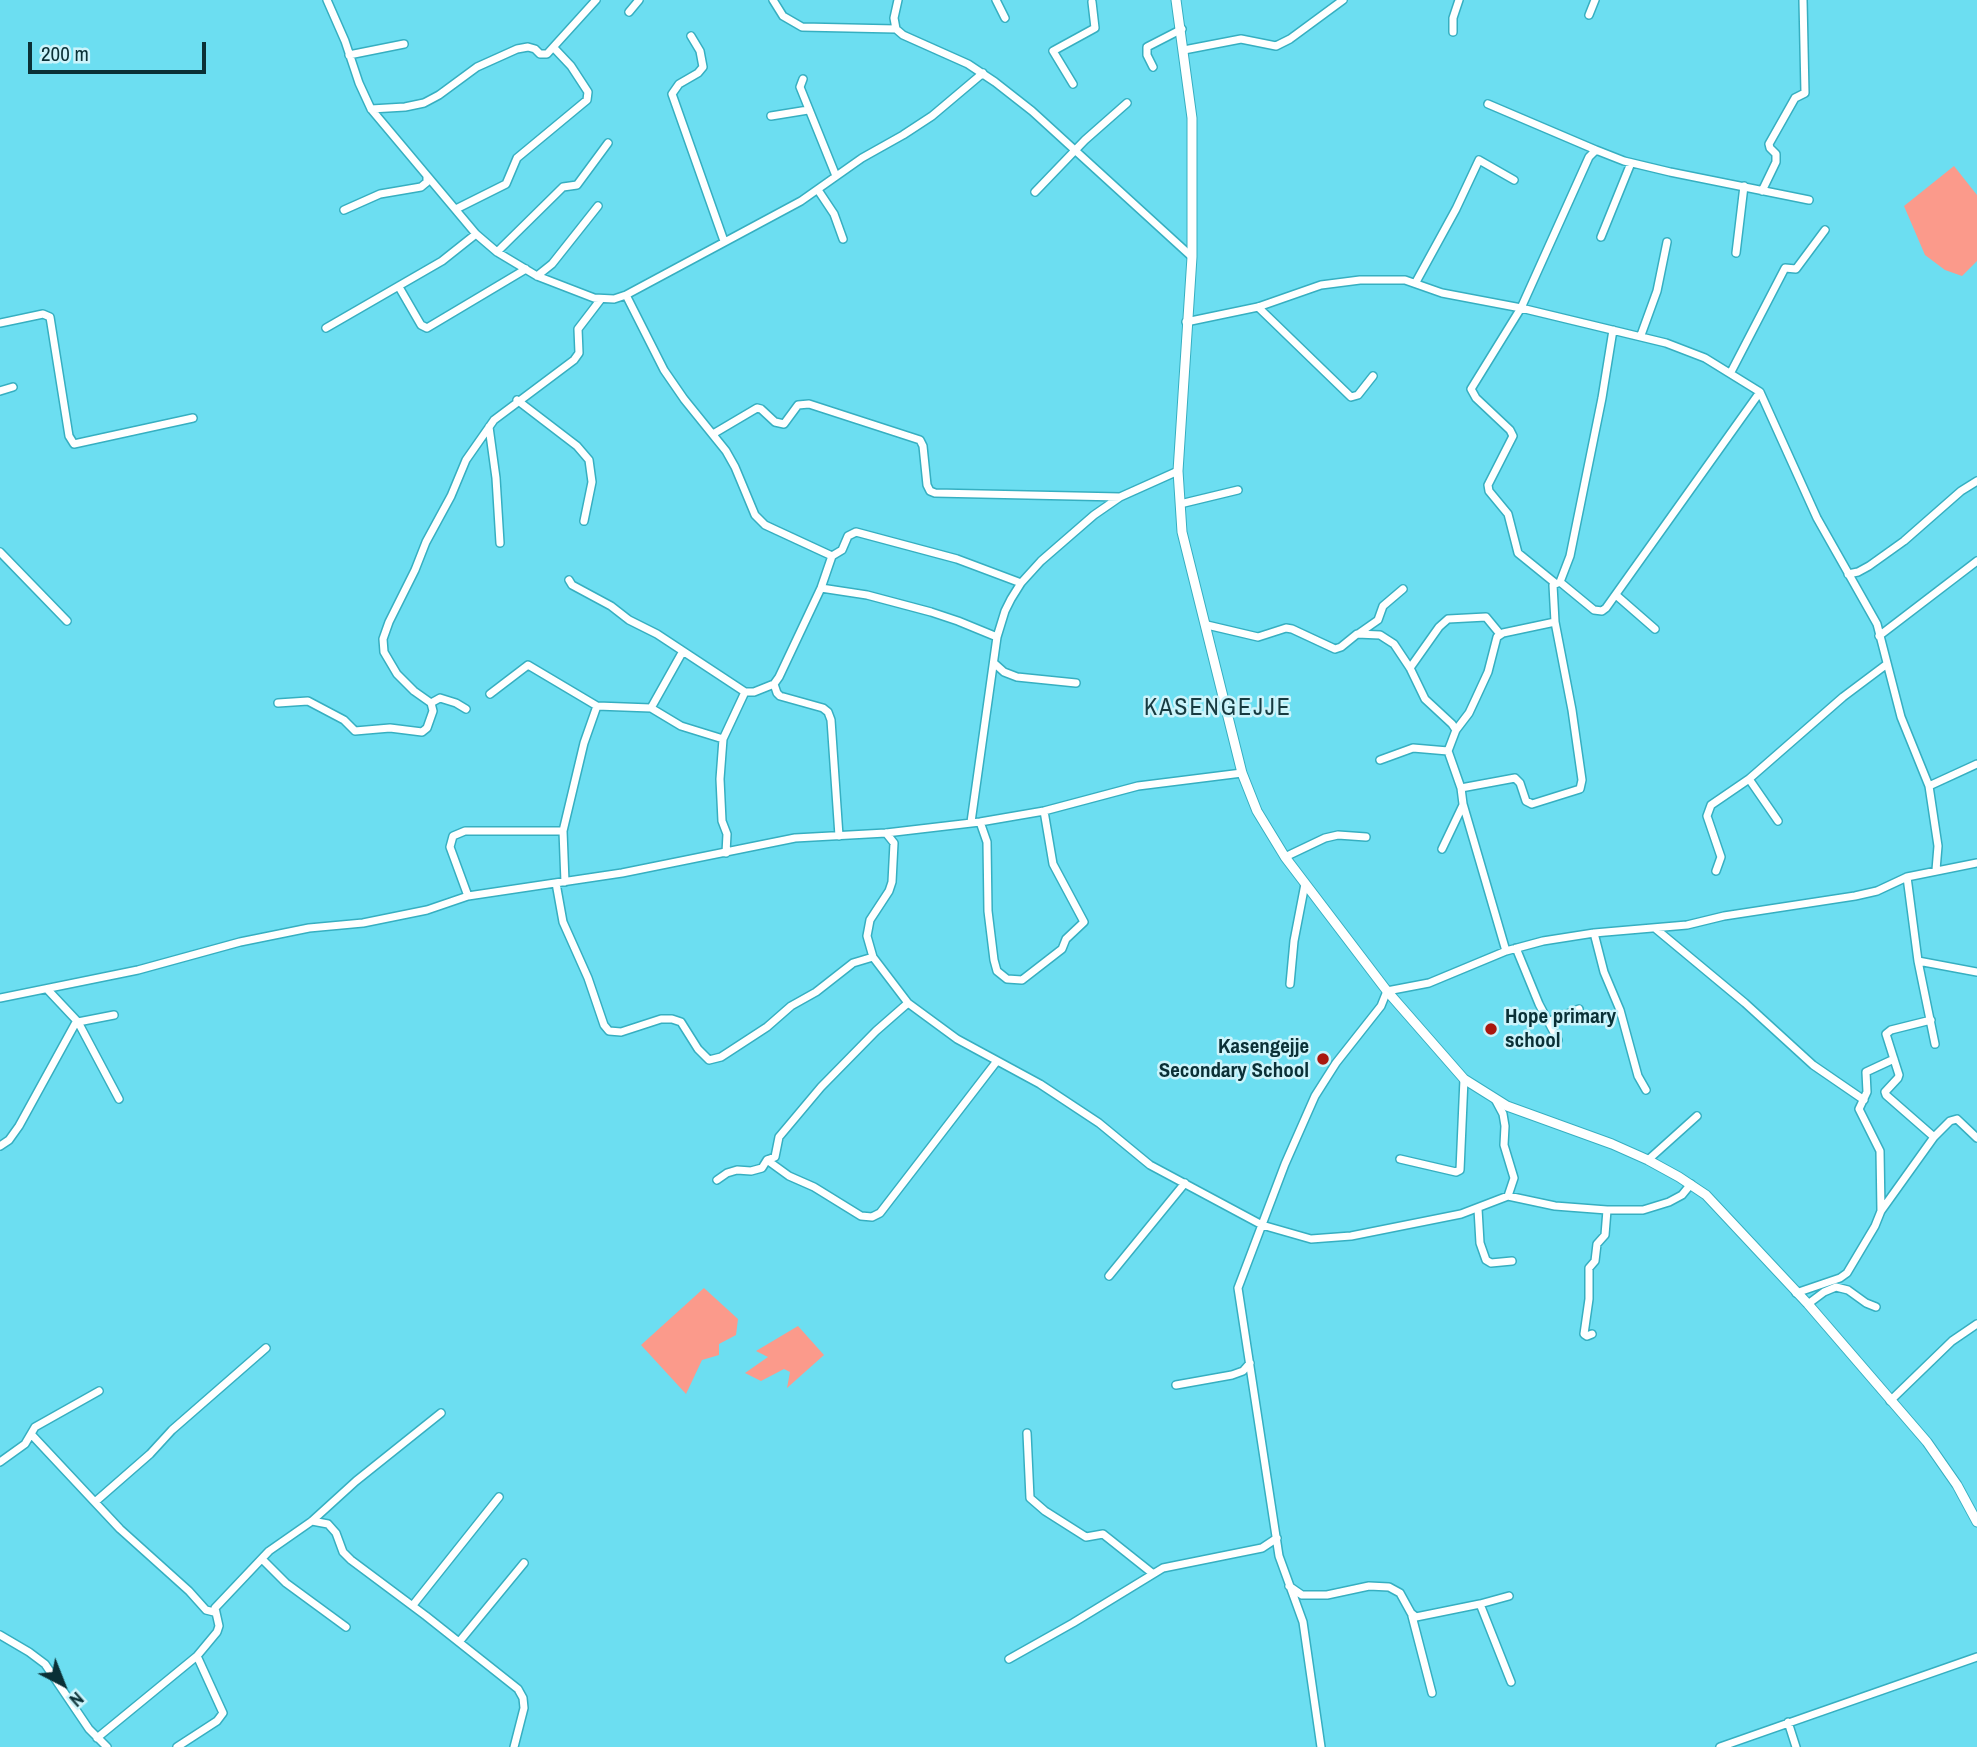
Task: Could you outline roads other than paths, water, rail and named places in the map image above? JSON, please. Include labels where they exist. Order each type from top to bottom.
[{"type":"street","points":[[327,0],[371,109],[476,234],[497,252],[537,276],[601,299],[626,295],[783,211],[862,158],[914,129],[983,74]]},
{"type":"street","points":[[371,109],[424,103],[477,67],[517,49],[528,47],[544,55],[554,48],[596,0]]},
{"type":"street","points":[[629,12],[639,0]]},
{"type":"street","points":[[773,0],[783,16],[802,27],[896,29]]},
{"type":"street","points":[[898,0],[894,18],[896,29],[903,35],[968,64],[1032,111],[1192,257]]},
{"type":"street","points":[[996,0],[1005,18]]},
{"type":"street","points":[[1176,0],[1192,118],[1192,257],[1178,471],[1182,531],[1242,773],[1257,811],[1285,857],[1387,991],[1464,1079],[1507,1106],[1599,1139],[1648,1160],[1691,1184],[1724,1213],[1808,1304],[1944,1464],[1977,1522]]},
{"type":"street","points":[[1184,50],[1236,40],[1281,45],[1343,0]]},
{"type":"street","points":[[1453,32],[1453,18],[1459,0]]},
{"type":"street","points":[[1589,16],[1595,0]]},
{"type":"street","points":[[1762,191],[1776,162],[1776,155],[1769,144],[1795,98],[1805,93],[1803,0]]},
{"type":"street","points":[[1073,84],[1054,51],[1095,28],[1091,1]]},
{"type":"street","points":[[1153,67],[1147,55],[1147,47],[1182,29]]},
{"type":"street","points":[[691,36],[701,51],[703,67],[679,84],[672,94],[724,241]]},
{"type":"street","points":[[349,55],[404,44]]},
{"type":"street","points":[[456,209],[506,184],[517,158],[587,100],[588,92],[571,66],[554,48]]},
{"type":"street","points":[[803,79],[799,85],[836,176]]},
{"type":"street","points":[[1035,192],[1128,103]]},
{"type":"street","points":[[1488,104],[1630,163],[1809,200]]},
{"type":"street","points":[[771,116],[808,110]]},
{"type":"street","points":[[497,252],[562,187],[579,183],[608,143]]},
{"type":"street","points":[[1595,150],[1589,157],[1521,308],[1471,389],[1476,398],[1513,436],[1488,485],[1489,491],[1508,514],[1518,553],[1598,612],[1606,608],[1759,391]]},
{"type":"street","points":[[1416,282],[1479,160],[1514,180]]},
{"type":"street","points":[[1601,237],[1630,163]]},
{"type":"street","points":[[344,210],[380,194],[421,187],[427,182],[427,176]]},
{"type":"street","points":[[1736,253],[1744,186]]},
{"type":"street","points":[[818,190],[834,214],[843,239]]},
{"type":"street","points":[[537,276],[552,264],[598,206]]},
{"type":"street","points":[[1731,372],[1785,268],[1796,269],[1825,230]]},
{"type":"street","points":[[326,328],[442,261],[476,234]]},
{"type":"street","points":[[1641,335],[1657,291],[1667,242]]},
{"type":"street","points":[[399,287],[421,325],[428,328],[526,270]]},
{"type":"street","points":[[1186,322],[1258,307],[1302,290],[1338,282],[1388,278],[1416,282],[1442,293],[1641,335],[1693,352],[1731,372],[1759,391],[1817,519],[1877,624],[1903,725],[1929,786],[1938,846],[1936,870]]},
{"type":"street","points":[[626,295],[668,377],[730,458],[759,521],[832,556]]},
{"type":"street","points":[[278,703],[308,701],[344,720],[355,731],[390,728],[422,732],[427,729],[433,710],[431,702],[414,691],[391,667],[384,652],[383,639],[466,460],[494,420],[517,400],[574,360],[579,353],[578,329],[601,299]]},
{"type":"street","points":[[1258,307],[1351,397],[1358,395],[1373,376]]},
{"type":"street","points":[[0,323],[43,314],[50,317],[69,436],[74,444],[193,418]]},
{"type":"street","points":[[1461,788],[1515,778],[1520,783],[1527,801],[1532,804],[1580,789],[1582,780],[1555,622],[1552,588],[1570,556],[1613,330]]},
{"type":"street","points":[[0,391],[13,387]]},
{"type":"street","points":[[517,400],[566,437],[589,460],[592,482],[584,521]]},
{"type":"street","points":[[713,434],[757,408],[775,422],[784,424],[798,405],[808,404],[920,440],[927,485],[932,492],[1120,497]]},
{"type":"street","points":[[489,427],[496,478],[500,542]]},
{"type":"street","points":[[1044,811],[1053,864],[1084,922],[1066,939],[1062,949],[1022,980],[1007,979],[997,971],[994,960],[988,911],[987,842],[976,822],[997,637],[1005,611],[1021,583],[1064,540],[1120,497],[1178,471]]},
{"type":"street","points":[[1848,574],[1869,566],[1904,541],[1961,491],[1977,481]]},
{"type":"street","points":[[1180,504],[1238,489]]},
{"type":"street","points":[[569,580],[572,585],[611,606],[744,692],[754,692],[774,684],[779,677],[821,588],[832,556],[842,551],[848,536],[856,532],[957,559],[1021,583]]},
{"type":"street","points":[[0,552],[67,621]]},
{"type":"street","points":[[1879,636],[1977,561]]},
{"type":"street","points":[[821,588],[867,595],[931,612],[997,637]]},
{"type":"street","points":[[1207,625],[1258,636],[1286,628],[1292,629],[1335,649],[1378,620],[1383,606],[1403,589]]},
{"type":"street","points":[[1616,595],[1655,629]]},
{"type":"street","points":[[1410,668],[1439,627],[1448,619],[1486,617],[1500,634]]},
{"type":"street","points":[[1500,634],[1555,622]]},
{"type":"street","points":[[1357,634],[1372,634],[1388,639],[1401,652],[1425,699],[1455,730]]},
{"type":"street","points":[[1500,634],[1476,698],[1469,713],[1455,730],[1448,751],[1461,788],[1463,804],[1506,951]]},
{"type":"street","points":[[651,708],[683,651]]},
{"type":"street","points":[[994,663],[1004,672],[1017,677],[1076,684]]},
{"type":"street","points":[[1716,871],[1721,857],[1707,816],[1709,809],[1749,779],[1843,697],[1887,664]]},
{"type":"street","points":[[490,694],[528,665],[597,706],[651,708],[681,726],[723,739]]},
{"type":"street","points":[[774,684],[780,696],[823,708],[828,712],[831,720],[839,836]]},
{"type":"street","points":[[726,853],[727,834],[722,821],[720,779],[723,739],[744,692]]},
{"type":"street","points":[[431,702],[440,698],[466,709]]},
{"type":"street","points":[[565,882],[563,831],[584,743],[597,706]]},
{"type":"street","points":[[1380,760],[1413,748],[1448,751]]},
{"type":"street","points":[[1929,786],[1977,764]]},
{"type":"street","points":[[0,998],[138,970],[240,942],[309,928],[363,923],[427,910],[468,896],[622,873],[795,838],[887,834],[976,822],[1044,811],[1138,786],[1242,773]]},
{"type":"street","points":[[1749,779],[1778,821]]},
{"type":"street","points":[[1443,849],[1463,804]]},
{"type":"street","points":[[468,896],[450,847],[453,836],[466,831],[563,831]]},
{"type":"street","points":[[887,834],[894,843],[892,882],[870,920],[867,936],[873,957],[908,1003],[957,1039],[1040,1084],[1099,1123],[1150,1165],[1262,1225],[1311,1239],[1351,1236],[1478,1209],[1508,1196],[1555,1206],[1643,1210],[1661,1206],[1682,1195],[1691,1184]]},
{"type":"street","points":[[1285,857],[1325,838],[1338,835],[1366,837]]},
{"type":"street","points":[[1387,991],[1429,983],[1506,951],[1566,936],[1688,925],[1724,916],[1855,896],[1877,891],[1907,877],[1977,863]]},
{"type":"street","points":[[1907,877],[1918,961],[1935,1044]]},
{"type":"street","points":[[556,883],[563,922],[589,978],[604,1026],[610,1031],[621,1032],[641,1024],[672,1019],[681,1023],[709,1060],[721,1057],[767,1027],[791,1006],[816,992],[853,963],[873,957]]},
{"type":"street","points":[[1290,984],[1294,941],[1305,884]]},
{"type":"street","points":[[1656,929],[1745,1003],[1813,1065],[1864,1100]]},
{"type":"street","points":[[1594,933],[1604,972],[1620,1010],[1638,1076],[1646,1090]]},
{"type":"street","points":[[1516,948],[1539,1004],[1558,1040]]},
{"type":"street","points":[[1918,961],[1977,972]]},
{"type":"street","points":[[47,989],[78,1022],[118,1099]]},
{"type":"street","points":[[1321,1747],[1303,1622],[1279,1556],[1250,1363],[1240,1316],[1238,1288],[1285,1164],[1315,1096],[1336,1063],[1381,1006],[1387,991]]},
{"type":"street","points":[[717,1180],[727,1172],[762,1168],[767,1160],[775,1157],[779,1137],[821,1087],[908,1003]]},
{"type":"street","points":[[1550,1021],[1579,1009]]},
{"type":"street","points":[[0,1146],[9,1140],[19,1126],[69,1033],[78,1022],[114,1015]]},
{"type":"street","points":[[1931,1020],[1888,1031],[1886,1038],[1898,1078],[1887,1088],[1886,1095],[1934,1136]]},
{"type":"street","points":[[1881,1211],[1880,1151],[1860,1113],[1860,1107],[1867,1092],[1866,1072],[1894,1059]]},
{"type":"street","points":[[767,1160],[789,1176],[814,1186],[861,1216],[872,1217],[880,1213],[997,1060]]},
{"type":"street","points":[[1400,1159],[1455,1172],[1460,1170],[1464,1079]]},
{"type":"street","points":[[1494,1098],[1503,1114],[1504,1145],[1514,1178],[1508,1196]]},
{"type":"street","points":[[1648,1160],[1697,1116]]},
{"type":"street","points":[[1796,1293],[1847,1273],[1881,1211],[1934,1136],[1953,1118],[1977,1138]]},
{"type":"street","points":[[1110,1276],[1185,1183]]},
{"type":"street","points":[[1478,1209],[1480,1243],[1486,1260],[1491,1263],[1512,1261]]},
{"type":"street","points":[[1591,1334],[1584,1334],[1589,1299],[1589,1268],[1595,1261],[1597,1244],[1605,1235],[1607,1210]]},
{"type":"street","points":[[1847,1273],[1848,1290]]},
{"type":"street","points":[[1808,1304],[1830,1288],[1836,1287],[1848,1290],[1876,1307]]},
{"type":"street","points":[[1890,1401],[1943,1348],[1977,1324]]},
{"type":"street","points":[[95,1502],[266,1348]]},
{"type":"street","points":[[1176,1385],[1232,1375],[1243,1371],[1250,1363]]},
{"type":"street","points":[[0,1462],[25,1444],[35,1426],[99,1391]]},
{"type":"street","points":[[97,1738],[197,1656],[217,1632],[219,1626],[215,1608],[262,1559],[442,1413]]},
{"type":"street","points":[[1027,1433],[1030,1498],[1045,1511],[1086,1536],[1103,1534],[1152,1573]]},
{"type":"street","points":[[31,1434],[120,1529],[189,1591],[206,1610],[214,1612]]},
{"type":"street","points":[[412,1605],[499,1497]]},
{"type":"street","points":[[312,1521],[328,1524],[336,1534],[343,1552],[351,1560],[518,1689],[524,1708],[514,1747]]},
{"type":"street","points":[[1009,1660],[1152,1573],[1163,1568],[1262,1548],[1277,1538]]},
{"type":"street","points":[[262,1559],[286,1583],[346,1627]]},
{"type":"street","points":[[459,1642],[524,1563]]},
{"type":"street","points":[[1289,1585],[1302,1595],[1326,1595],[1369,1586],[1389,1587],[1400,1593],[1412,1616],[1432,1693]]},
{"type":"street","points":[[1412,1616],[1509,1596]]},
{"type":"street","points":[[1480,1604],[1511,1682]]},
{"type":"street","points":[[0,1635],[29,1651],[45,1664],[97,1738],[107,1747]]},
{"type":"street","points":[[177,1747],[222,1717],[219,1701],[197,1656]]},
{"type":"street","points":[[1720,1747],[1977,1657]]},
{"type":"street","points":[[1788,1722],[1796,1747]]},
{"type":"place","name":"Hope primary school","points":[[1491,1029]]},
{"type":"place","name":"Kasengejje Secondary School","points":[[1323,1059]]},
{"type":"district","name":"KASENGEJJE","points":[[1218,709]]}]
